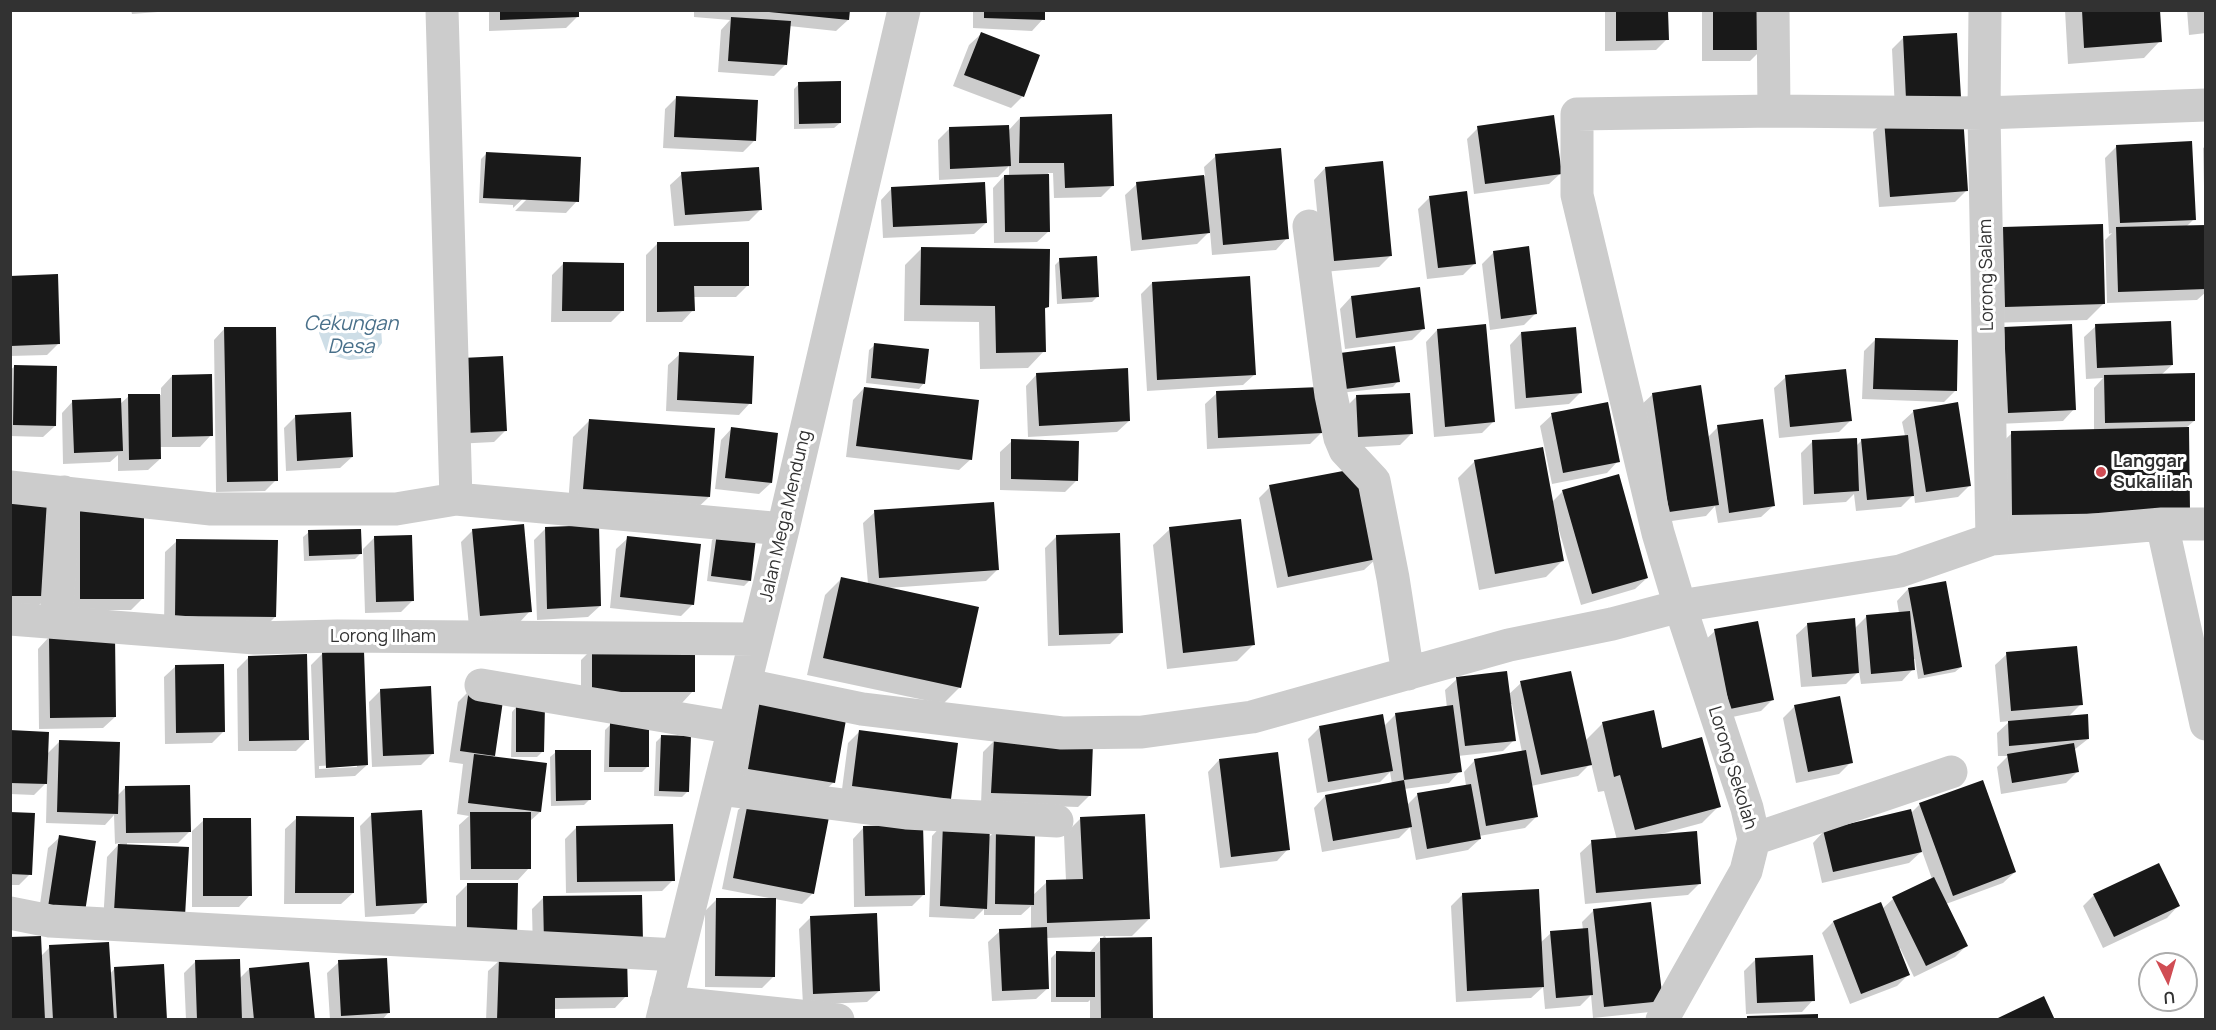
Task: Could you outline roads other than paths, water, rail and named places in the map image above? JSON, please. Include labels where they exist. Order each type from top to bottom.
[{"type":"street","points":[[442,10],[456,499]]},
{"type":"street","name":"Jalan Mega Mendung","points":[[664,1011],[746,685],[904,10]]},
{"type":"street","points":[[1773,10],[1774,111],[1984,113],[2205,105]]},
{"type":"street","name":"Lorong Salam","points":[[1985,10],[1984,113],[1992,539]]},
{"type":"street","name":"Lorong Sekolah","points":[[1662,1020],[1746,871],[1754,839],[1747,808],[1658,533],[1577,195],[1577,114],[1774,111]]},
{"type":"street","points":[[1309,226],[1330,384],[1339,433],[1345,450],[1374,481],[1393,578],[1408,674]]},
{"type":"street","points":[[10,487],[212,509],[396,509],[456,499],[783,529]]},
{"type":"street","points":[[56,622],[64,492]]},
{"type":"street","points":[[2162,524],[2205,724]]},
{"type":"street","points":[[746,685],[862,710],[1062,733],[1142,732],[1252,717],[1509,645],[1612,624],[1680,606],[1900,571],[1992,539],[2162,524],[2205,524]]},
{"type":"street","name":"Lorong Ilham","points":[[10,619],[255,638],[337,636],[756,639]]},
{"type":"street","points":[[481,685],[735,728]]},
{"type":"street","points":[[1754,839],[1951,772]]},
{"type":"street","points":[[720,789],[906,813],[1057,821]]},
{"type":"street","points":[[10,913],[50,921],[677,955]]},
{"type":"street","points":[[664,1011],[838,1020]]},
{"type":"water","name":"Cekungan Desa","points":[[348,311],[373,315],[381,327],[382,343],[371,358],[349,360],[327,354],[319,333],[323,315]]},
{"type":"place","name":"Langgar Sukalilah","points":[[2101,472]]}]
